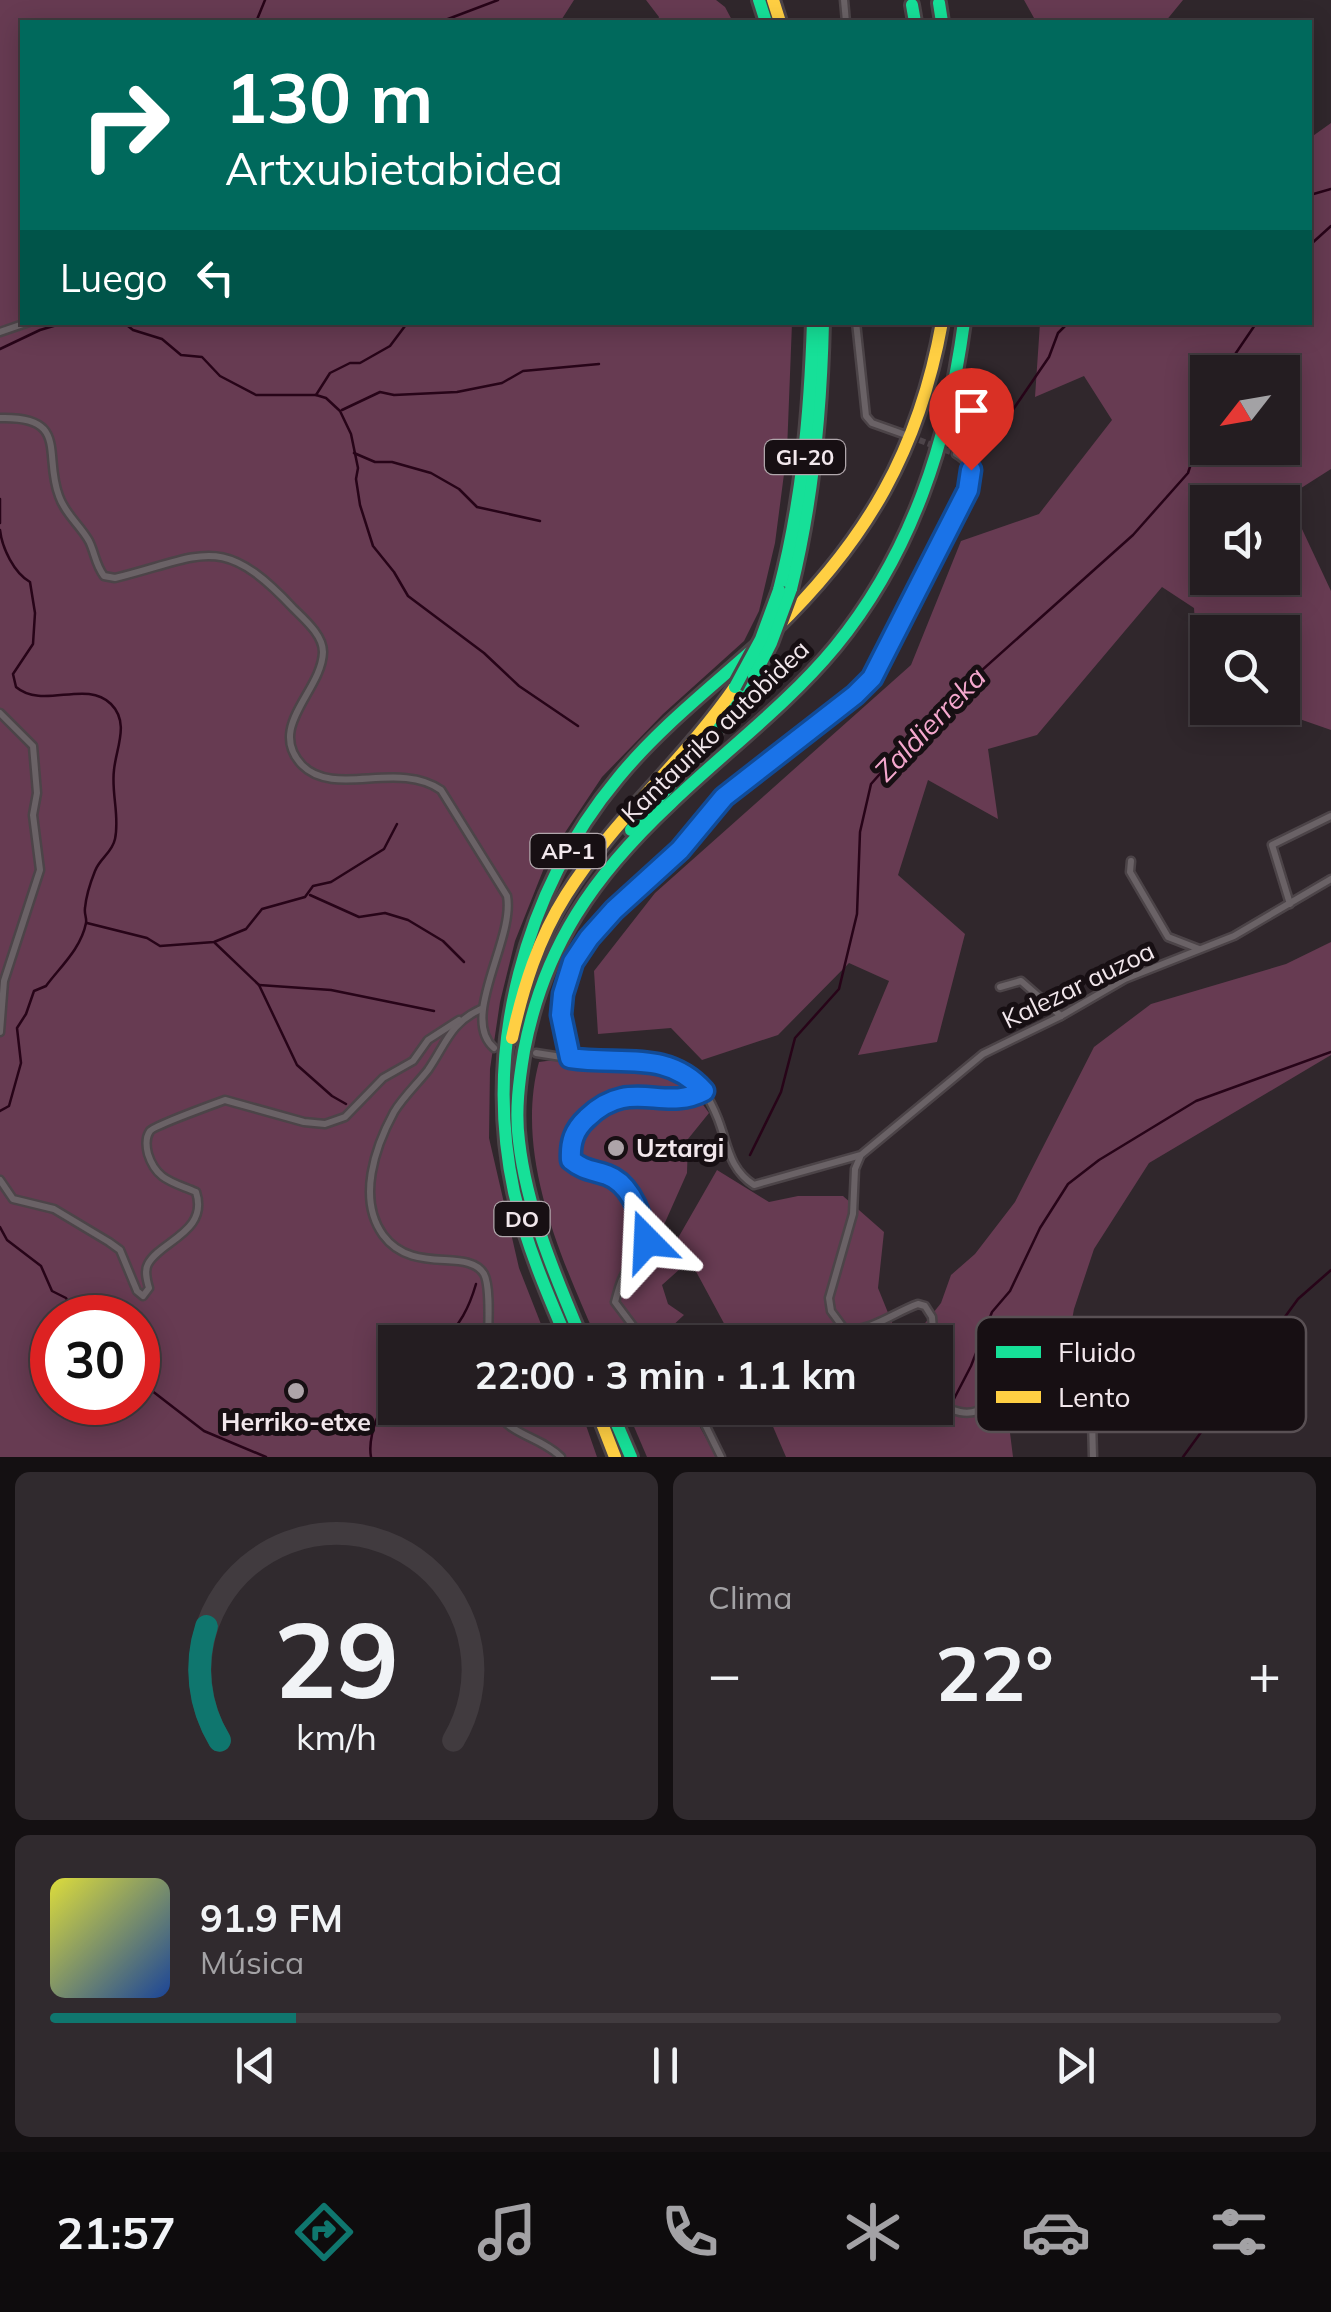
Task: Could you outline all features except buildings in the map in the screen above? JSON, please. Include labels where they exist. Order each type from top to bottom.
[{"type":"highway","points":[[940,3],[942,20]]},
{"type":"highway","points":[[912,6],[915,20]]},
{"type":"highway","name":"GI-20","points":[[503,1089],[526,983],[554,915],[590,862],[681,760],[736,688],[785,589],[806,452],[812,325]]},
{"type":"highway","name":"GI-20","points":[[572,914],[612,853],[688,770],[721,727],[771,644],[805,529],[818,448],[824,325]]},
{"type":"highway","name":"Kantauriko autobidea","points":[[561,1325],[526,1234],[510,1172],[503,1089],[507,1016],[540,904],[604,795],[640,753],[796,611],[841,560],[880,504],[913,440],[930,388],[941,325]]},
{"type":"highway","name":"Kantauriko autobidea","points":[[576,1325],[545,1249],[520,1145],[518,1092],[528,1018],[546,964],[572,914],[640,834],[835,647],[878,585],[910,530],[943,446],[964,325]]},
{"type":"highway","points":[[603,1425],[615,1457]]},
{"type":"highway","points":[[617,1425],[630,1457]]},
{"type":"street","points":[[856,325],[866,416],[903,434]]},
{"type":"street","points":[[0,418],[16,417],[38,424],[50,437],[57,492],[90,542],[95,564],[104,576],[115,578],[193,554],[225,556],[251,569],[313,630],[323,652],[290,726],[296,757],[317,776],[344,780],[410,776],[427,780],[441,790],[507,896],[510,910],[482,1008],[480,1026],[484,1040],[494,1048]]},
{"type":"street","points":[[570,1058],[561,1015],[563,994],[573,962],[589,938],[680,850],[724,797],[872,678],[968,490],[971,470],[968,461],[956,454]]},
{"type":"street","points":[[0,713],[33,746],[37,793],[32,815],[40,850],[40,870],[4,982],[0,1032]]},
{"type":"street","points":[[1290,904],[1272,845],[1331,816]]},
{"type":"street","points":[[1131,861],[1130,872],[1168,937],[1200,949]]},
{"type":"street","name":"Kalezar auzoa","points":[[704,1091],[718,1117],[732,1163],[754,1185],[861,1156],[983,1054],[1125,979],[1234,936],[1331,880]]},
{"type":"street","points":[[1000,987],[1021,982],[1061,1016]]},
{"type":"street","points":[[0,1180],[13,1199],[54,1209],[120,1250],[137,1291],[144,1296],[148,1288],[148,1263],[186,1230],[195,1218],[199,1202],[196,1192],[161,1178],[154,1170],[146,1144],[148,1132],[158,1124],[198,1113],[225,1100],[304,1122],[324,1124],[345,1117],[382,1078],[414,1061],[428,1040],[482,1008]]},
{"type":"street","points":[[458,1020],[428,1070],[395,1111],[377,1156],[369,1196],[381,1232],[405,1255],[421,1260],[470,1263],[483,1272],[487,1283],[488,1325]]},
{"type":"street","points":[[536,1053],[624,1059],[671,1067],[690,1075],[704,1091],[690,1098],[616,1097],[581,1123],[570,1142],[571,1160],[582,1170],[612,1176],[628,1192],[642,1218],[647,1241],[639,1260],[623,1275],[616,1302],[633,1325]]},
{"type":"street","points":[[842,1325],[829,1298],[853,1214],[855,1169],[861,1156]]},
{"type":"street","points":[[871,1325],[918,1304],[925,1306],[933,1325]]},
{"type":"street","points":[[507,1425],[547,1445],[561,1457]]},
{"type":"street","points":[[706,1425],[722,1457]]},
{"type":"street","points":[[1092,1432],[1093,1457]]},
{"type":"shaded area","points":[[0,0],[574,0],[561,20],[20,20],[20,325],[792,325],[787,451],[775,543],[759,611],[744,641],[663,714],[602,777],[548,858],[515,941],[500,1002],[490,1069],[489,1138],[519,1268],[541,1325],[378,1325],[378,1425],[586,1425],[597,1457],[0,1457]]},
{"type":"shaded area","points":[[646,0],[716,0],[732,20],[658,20]]},
{"type":"shaded area","points":[[1024,0],[1183,0],[1167,20],[1030,20],[1034,18]]},
{"type":"shaded area","points":[[1331,123],[1331,469],[1300,489],[1300,485],[1190,485],[1190,595],[1300,595],[1300,525],[1331,591],[1331,730],[1300,719],[1300,615],[1194,615],[1194,608],[1162,587],[1037,735],[988,749],[998,819],[928,780],[898,875],[965,934],[937,1042],[858,1055],[889,981],[849,963],[778,1035],[702,1060],[671,1028],[598,1034],[594,971],[655,893],[911,665],[961,541],[1039,514],[1112,420],[1084,376],[1035,397],[1040,325],[1312,325],[1312,137]]},
{"type":"shaded area","points":[[1331,942],[1331,1055],[1149,1163],[1094,1249],[1073,1317],[976,1317],[976,1432],[1010,1432],[1013,1457],[786,1457],[772,1425],[953,1425],[953,1325],[924,1325],[941,1303],[951,1275],[975,1254],[1015,1202],[1094,1047],[1151,1004],[1286,964]]},
{"type":"shaded area","points":[[554,1060],[575,1069],[611,1065],[660,1069],[683,1077],[709,1113],[688,1139],[687,1173],[663,1227],[668,1247],[681,1268],[662,1285],[668,1304],[684,1315],[673,1325],[591,1325],[556,1241],[537,1169],[532,1133],[539,1062]]},
{"type":"shaded area","points":[[717,1170],[769,1202],[798,1196],[843,1196],[884,1232],[878,1288],[893,1325],[725,1325],[678,1238]]},
{"type":"shaded area","points":[[633,1425],[699,1425],[717,1457],[647,1457]]},
{"type":"waterway","points":[[257,20],[265,0]]},
{"type":"waterway","points":[[445,20],[498,0]]},
{"type":"waterway","points":[[1312,194],[1331,189]]},
{"type":"waterway","name":"Zaldierreka","points":[[1312,243],[1331,226]]},
{"type":"waterway","points":[[0,349],[57,325]]},
{"type":"waterway","points":[[127,325],[162,339],[181,355],[202,357],[220,376],[256,395],[326,398],[340,411],[351,434],[360,505],[373,546],[408,596],[484,653],[519,686],[578,726]]},
{"type":"waterway","points":[[316,395],[330,373],[350,363],[360,363],[390,346],[406,325]]},
{"type":"waterway","points":[[1010,414],[1066,325]]},
{"type":"waterway","name":"Zaldierreka","points":[[1235,355],[1255,325]]},
{"type":"waterway","points":[[342,410],[380,392],[457,392],[502,383],[523,371],[599,364]]},
{"type":"waterway","points":[[354,453],[375,462],[392,462],[431,473],[459,489],[477,507],[540,521]]},
{"type":"waterway","name":"Zaldierreka","points":[[750,1155],[781,1092],[795,1038],[839,989],[857,914],[860,832],[871,784],[933,714],[1133,535],[1188,473],[1191,465]]},
{"type":"waterway","points":[[0,499],[0,523]]},
{"type":"waterway","points":[[0,530],[10,559],[30,582],[35,613],[33,644],[13,674],[16,687],[39,696],[101,697],[117,711],[121,727],[113,779],[117,822],[113,844],[92,879],[86,923],[79,941],[46,986],[34,991],[17,1028],[21,1063],[9,1106],[0,1111]]},
{"type":"waterway","points":[[87,923],[147,938],[160,946],[214,942],[246,929],[262,909],[305,897],[313,886],[331,882],[384,849],[397,824]]},
{"type":"waterway","points":[[310,895],[359,917],[385,913],[408,920],[443,941],[464,962]]},
{"type":"waterway","points":[[215,943],[259,985],[297,1065],[346,1104]]},
{"type":"waterway","points":[[259,985],[331,990],[434,1011]]},
{"type":"waterway","points":[[990,1317],[1010,1291],[1040,1228],[1068,1184],[1099,1160],[1196,1101],[1331,1052]]},
{"type":"waterway","points":[[0,1227],[7,1240],[41,1266],[52,1291],[60,1295]]},
{"type":"waterway","points":[[1285,1317],[1298,1299],[1331,1270]]},
{"type":"waterway","points":[[457,1325],[476,1284]]},
{"type":"waterway","points":[[953,1401],[976,1353]]},
{"type":"waterway","points":[[160,1397],[204,1431],[266,1457]]},
{"type":"waterway","points":[[371,1457],[371,1439],[378,1417]]},
{"type":"waterway","points":[[1183,1457],[1201,1432]]},
{"type":"tunnel","points":[[911,437],[956,454]]},
{"type":"traffic: fast","points":[[759,0],[765,20]]},
{"type":"traffic: fast","points":[[939,3],[942,20]]},
{"type":"traffic: fast","points":[[912,5],[915,20]]},
{"type":"traffic: fast","points":[[779,590],[804,457],[813,325]]},
{"type":"traffic: fast","points":[[791,589],[814,457],[823,325]]},
{"type":"traffic: fast","points":[[576,1325],[536,1218],[519,1141],[522,1062],[545,978],[576,915],[618,857],[671,803],[797,689],[862,611],[885,573],[922,494],[948,410],[964,325]]},
{"type":"traffic: fast","points":[[754,676],[791,589]]},
{"type":"traffic: fast","points":[[735,687],[761,639],[779,590]]},
{"type":"traffic: fast","points":[[561,1325],[525,1230],[514,1192],[506,1138],[504,1082],[508,1028],[519,973],[558,870],[585,822],[650,743],[756,647]]},
{"type":"traffic: fast","points":[[631,830],[712,737],[754,676]]},
{"type":"traffic: fast","points":[[617,1425],[631,1457]]},
{"type":"traffic: slow","points":[[773,0],[779,20]]},
{"type":"traffic: slow","points":[[774,630],[836,562],[884,490],[919,411],[941,325]]},
{"type":"traffic: slow","points":[[512,1038],[533,964],[566,895],[605,841],[735,687]]},
{"type":"traffic: slow","points":[[603,1425],[615,1457]]},
{"type":"place","name":"Uztargi","points":[[616,1148]]},
{"type":"place","name":"Herriko-etxe","points":[[296,1391]]},
{"type":"route","points":[[647,1241],[642,1218],[628,1192],[612,1176],[582,1170],[571,1160],[570,1142],[581,1123],[616,1097],[690,1098],[704,1091],[690,1075],[671,1067],[624,1059],[570,1058],[561,1015],[573,962],[614,910],[680,850],[724,797],[872,678],[968,490],[971,470]]}]
